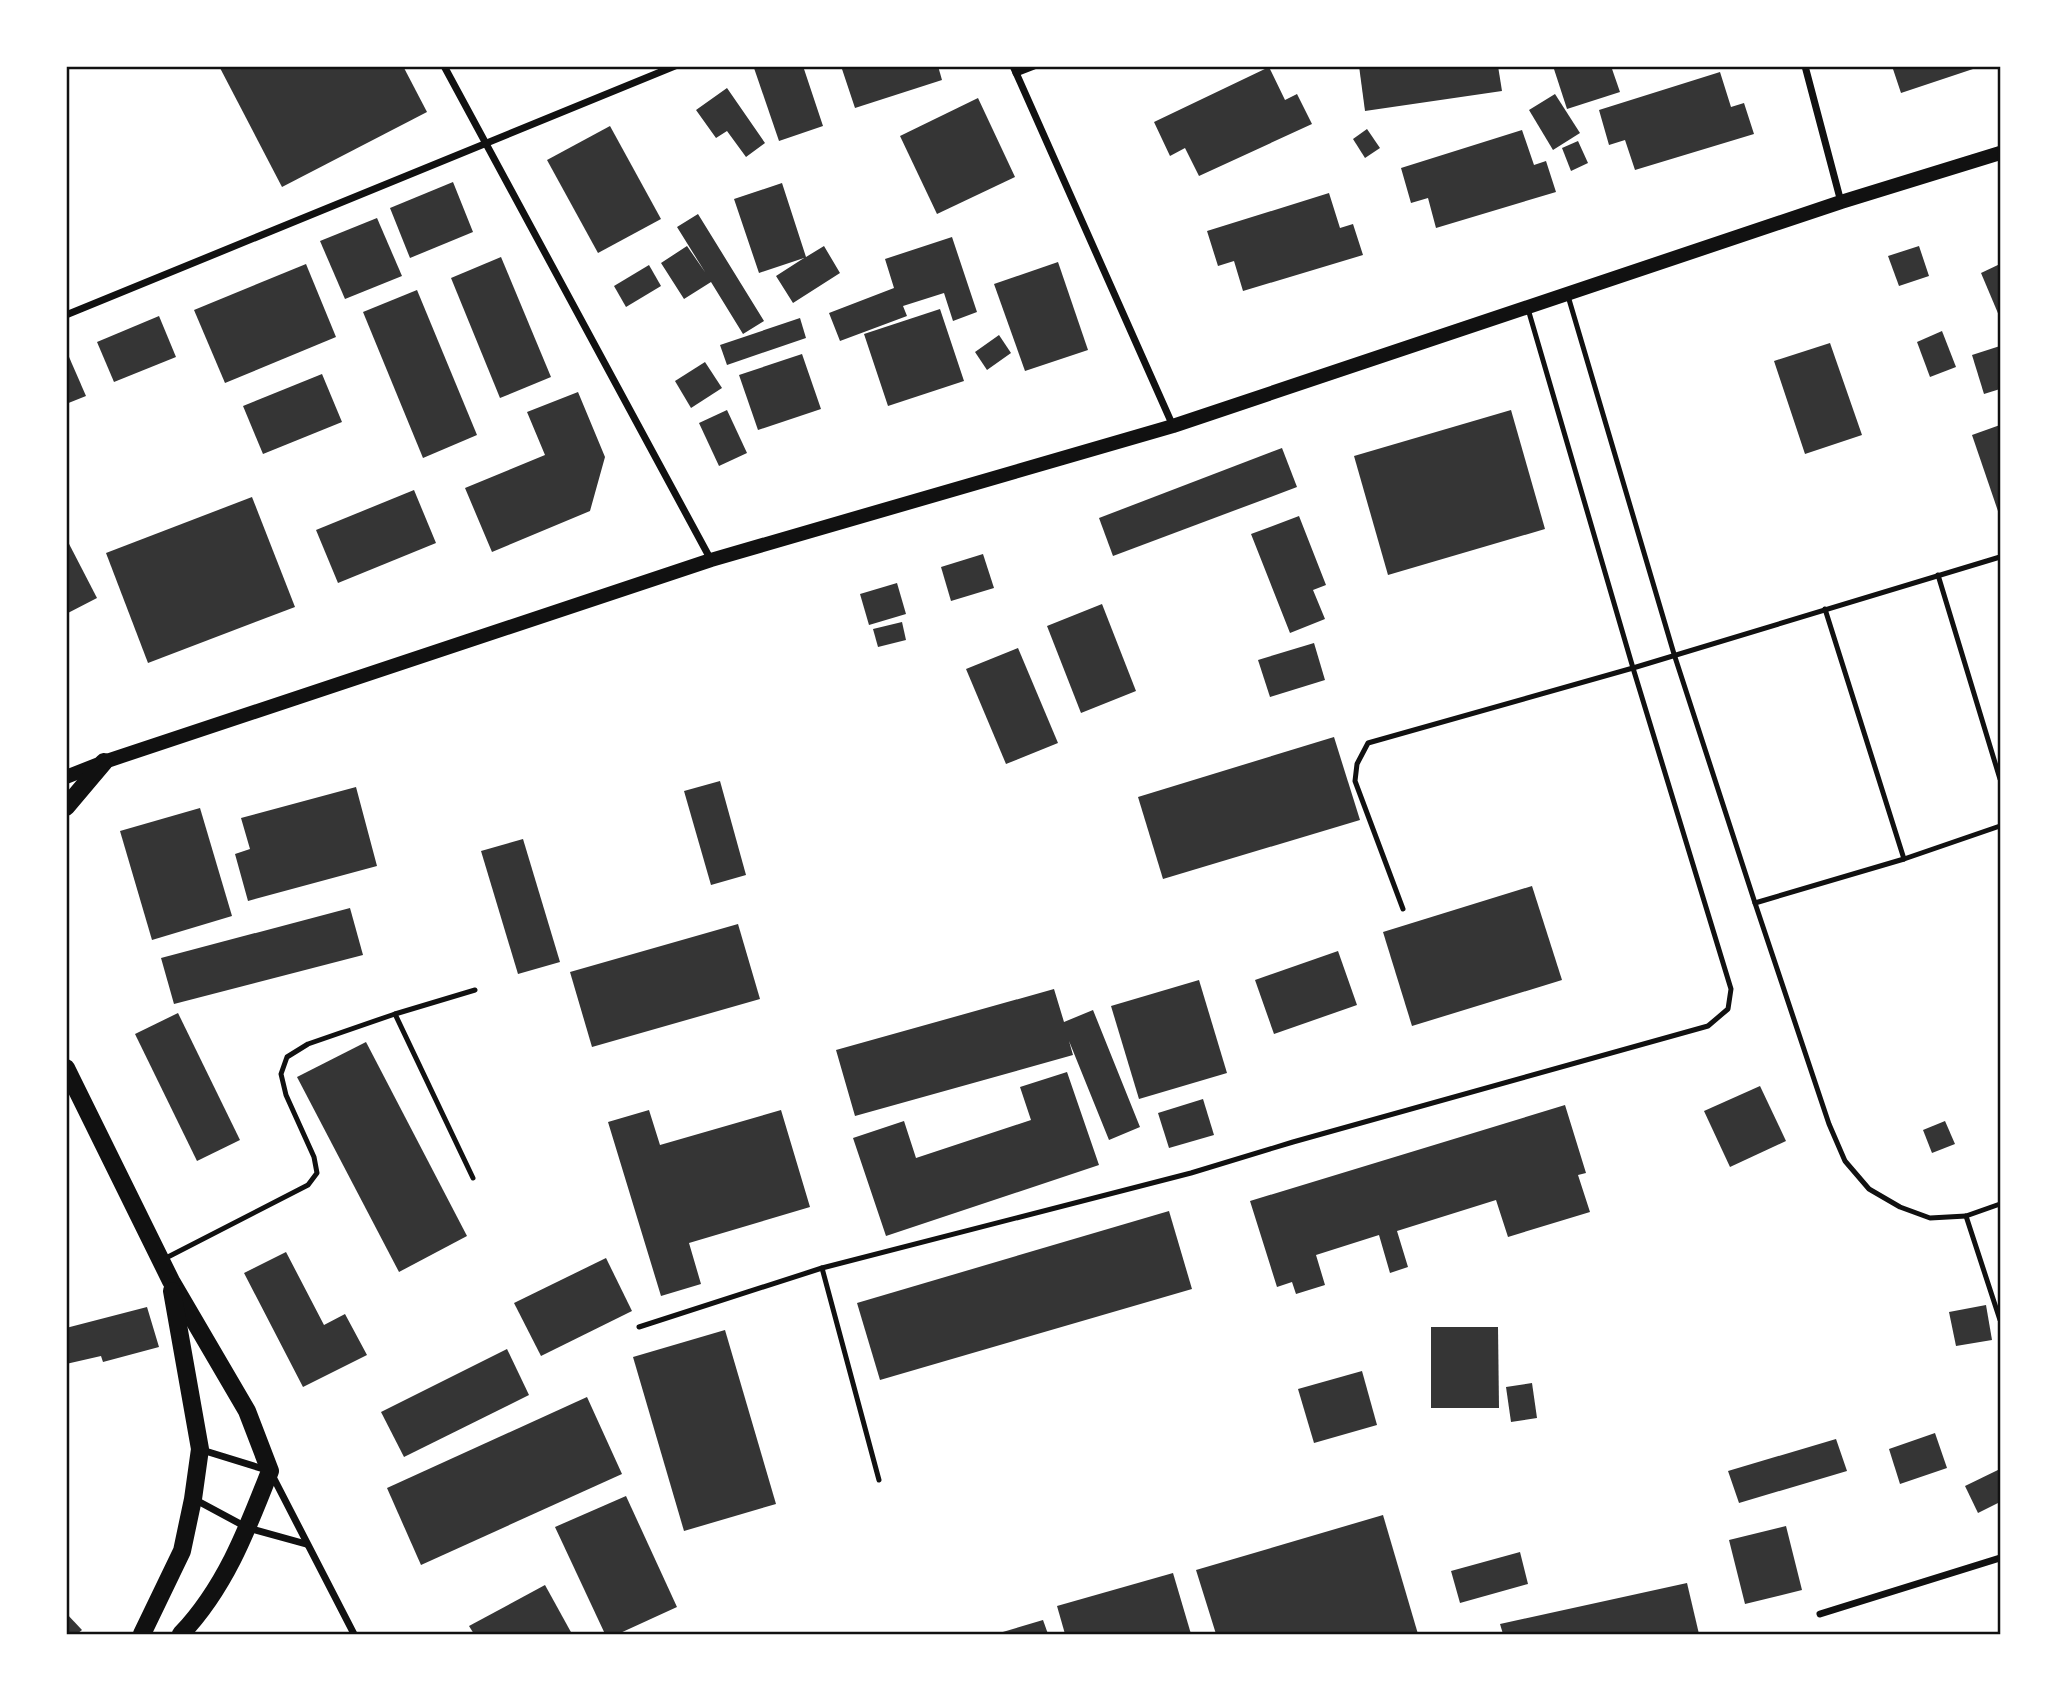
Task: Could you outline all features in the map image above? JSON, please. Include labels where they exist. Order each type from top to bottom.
[{"type":"main road","points":[[66,777],[710,560],[1173,426],[1841,202],[2000,153]]},
{"type":"main road","points":[[66,807],[104,762]]},
{"type":"main road","points":[[66,1068],[171,1281],[247,1411],[270,1471],[248,1528],[220,1584],[199,1615],[181,1634]]},
{"type":"main road","points":[[142,1634],[182,1551],[200,1449],[171,1281]]},
{"type":"street","points":[[444,66],[710,560]]},
{"type":"street","points":[[66,315],[675,66]]},
{"type":"street","points":[[1034,66],[1015,70],[1173,426]]},
{"type":"street","points":[[1805,66],[1841,202]]},
{"type":"street","points":[[200,1449],[270,1471],[354,1634]]},
{"type":"street","points":[[193,1499],[248,1528],[306,1544]]},
{"type":"street","points":[[1819,1614],[2000,1558]]},
{"type":"lane","points":[[1567,293],[1674,654],[1829,1124],[1845,1161],[1868,1189],[1900,1207],[1930,1218],[1966,1216],[2000,1205]]},
{"type":"lane","points":[[639,1326],[822,1268],[1191,1172],[1708,1026],[1728,1009],[1731,989],[1633,668],[1528,307]]},
{"type":"lane","points":[[1403,909],[1355,781],[1357,764],[1368,743],[1633,668],[2000,557]]},
{"type":"lane","points":[[1938,575],[2000,779]]},
{"type":"lane","points":[[1825,609],[1904,859]]},
{"type":"lane","points":[[1755,903],[1904,859],[2000,826]]},
{"type":"lane","points":[[161,1260],[308,1185],[317,1173],[314,1157],[286,1095],[281,1074],[287,1057],[309,1044],[395,1013],[475,990]]},
{"type":"lane","points":[[395,1013],[473,1178]]},
{"type":"lane","points":[[1966,1216],[2000,1320]]},
{"type":"lane","points":[[822,1268],[879,1480]]},
{"type":"building","points":[[219,66],[403,66],[427,112],[282,187]]},
{"type":"building","points":[[803,66],[823,126],[779,141],[754,68]]},
{"type":"building","points":[[841,66],[938,66],[942,80],[855,108]]},
{"type":"building","points":[[1359,66],[1498,66],[1502,91],[1365,111]]},
{"type":"building","points":[[1553,66],[1611,66],[1620,92],[1567,109]]},
{"type":"building","points":[[1892,66],[1979,66],[1979,67],[1901,93]]},
{"type":"building","points":[[1269,67],[1285,100],[1297,94],[1312,124],[1199,176],[1185,148],[1170,156],[1154,122]]},
{"type":"building","points":[[1720,72],[1731,107],[1744,103],[1754,134],[1635,170],[1625,140],[1609,145],[1599,110]]},
{"type":"building","points":[[727,88],[765,143],[746,157],[727,131],[716,138],[696,110]]},
{"type":"building","points":[[1555,94],[1580,133],[1553,150],[1529,110]]},
{"type":"building","points":[[978,98],[1015,177],[937,214],[900,136]]},
{"type":"building","points":[[610,126],[661,219],[598,253],[547,160]]},
{"type":"building","points":[[1367,129],[1380,148],[1365,158],[1353,139]]},
{"type":"building","points":[[1522,130],[1534,165],[1546,161],[1556,192],[1436,228],[1428,198],[1411,203],[1401,168]]},
{"type":"building","points":[[1578,141],[1588,163],[1571,171],[1562,148]]},
{"type":"building","points":[[453,182],[473,232],[410,258],[390,208]]},
{"type":"building","points":[[782,183],[806,257],[824,246],[840,273],[793,303],[776,276],[804,258],[759,273],[734,199]]},
{"type":"building","points":[[1329,193],[1340,228],[1353,224],[1363,255],[1243,291],[1234,261],[1218,266],[1207,231]]},
{"type":"building","points":[[698,214],[764,321],[743,334],[711,282],[684,299],[661,263],[687,246],[705,272],[677,227]]},
{"type":"building","points":[[377,218],[402,276],[345,299],[320,241]]},
{"type":"building","points":[[952,237],[977,312],[953,321],[944,293],[903,306],[907,316],[840,341],[829,313],[894,288],[885,259]]},
{"type":"building","points":[[1919,246],[1929,276],[1899,286],[1888,256]]},
{"type":"building","points":[[501,257],[551,377],[500,398],[451,278]]},
{"type":"building","points":[[1058,262],[1088,350],[1025,371],[994,284]]},
{"type":"building","points":[[306,264],[336,337],[225,383],[194,310]]},
{"type":"building","points":[[2000,264],[2000,318],[1981,273]]},
{"type":"building","points":[[649,265],[661,286],[626,307],[614,286]]},
{"type":"building","points":[[417,290],[477,435],[423,458],[363,312]]},
{"type":"building","points":[[940,309],[964,381],[888,406],[864,334]]},
{"type":"building","points":[[159,316],[176,357],[114,382],[97,342]]},
{"type":"building","points":[[800,318],[806,338],[727,365],[720,345]]},
{"type":"building","points":[[1942,331],[1956,367],[1930,377],[1917,342]]},
{"type":"building","points":[[999,335],[1011,353],[987,370],[975,352]]},
{"type":"building","points":[[1830,343],[1862,435],[1805,454],[1774,361]]},
{"type":"building","points":[[2000,346],[2000,389],[1984,394],[1972,355]]},
{"type":"building","points":[[66,350],[86,396],[66,404]]},
{"type":"building","points":[[802,354],[821,409],[758,430],[739,375]]},
{"type":"building","points":[[705,362],[722,388],[691,408],[675,381]]},
{"type":"building","points":[[322,374],[342,422],[263,454],[243,406]]},
{"type":"building","points":[[578,392],[605,457],[590,511],[492,552],[465,488],[545,455],[527,412]]},
{"type":"building","points":[[727,410],[747,453],[719,466],[699,423]]},
{"type":"building","points":[[1511,410],[1545,529],[1388,575],[1354,456]]},
{"type":"building","points":[[2000,425],[2000,517],[1972,435]]},
{"type":"building","points":[[1282,448],[1297,487],[1113,556],[1099,518]]},
{"type":"building","points":[[414,490],[436,543],[338,583],[316,530]]},
{"type":"building","points":[[252,497],[295,607],[148,663],[106,553]]},
{"type":"building","points":[[1299,516],[1326,585],[1313,590],[1325,619],[1290,633],[1251,534]]},
{"type":"building","points":[[66,538],[97,598],[66,614]]},
{"type":"building","points":[[983,554],[994,588],[951,601],[941,567]]},
{"type":"building","points":[[897,583],[906,614],[869,625],[860,594]]},
{"type":"building","points":[[1102,604],[1136,691],[1081,713],[1047,626]]},
{"type":"building","points":[[902,622],[906,640],[878,647],[873,629]]},
{"type":"building","points":[[1314,643],[1325,680],[1270,697],[1258,660]]},
{"type":"building","points":[[1018,648],[1058,743],[1006,764],[966,669]]},
{"type":"building","points":[[1334,737],[1360,820],[1163,879],[1138,797]]},
{"type":"building","points":[[720,781],[746,875],[711,885],[684,791]]},
{"type":"building","points":[[356,787],[377,866],[248,901],[235,854],[250,849],[241,818]]},
{"type":"building","points":[[200,808],[232,916],[152,940],[120,831]]},
{"type":"building","points":[[523,839],[560,962],[518,974],[481,851]]},
{"type":"building","points":[[1532,886],[1562,980],[1412,1026],[1383,932]]},
{"type":"building","points":[[350,908],[363,955],[174,1004],[161,958]]},
{"type":"building","points":[[738,924],[760,999],[592,1047],[570,972]]},
{"type":"building","points":[[1338,951],[1357,1005],[1274,1034],[1255,980]]},
{"type":"building","points":[[1199,980],[1227,1073],[1139,1099],[1111,1006]]},
{"type":"building","points":[[1054,989],[1064,1022],[1093,1010],[1140,1127],[1109,1140],[1069,1041],[1073,1055],[855,1116],[836,1050]]},
{"type":"building","points":[[178,1013],[240,1140],[197,1161],[135,1034]]},
{"type":"building","points":[[366,1042],[467,1236],[399,1272],[297,1077]]},
{"type":"building","points":[[1067,1072],[1099,1165],[886,1236],[853,1138],[904,1121],[916,1158],[1031,1120],[1020,1087]]},
{"type":"building","points":[[1760,1086],[1786,1141],[1730,1167],[1704,1111]]},
{"type":"building","points":[[1203,1099],[1214,1135],[1169,1148],[1158,1113]]},
{"type":"building","points":[[1565,1105],[1586,1173],[1578,1175],[1590,1212],[1508,1237],[1496,1200],[1397,1231],[1408,1267],[1390,1273],[1379,1235],[1316,1255],[1325,1285],[1296,1294],[1292,1282],[1277,1287],[1250,1201]]},
{"type":"building","points":[[649,1110],[660,1145],[781,1110],[810,1207],[689,1243],[701,1284],[661,1296],[608,1122]]},
{"type":"building","points":[[1945,1121],[1955,1144],[1932,1153],[1923,1130]]},
{"type":"building","points":[[1169,1211],[1192,1289],[880,1380],[857,1303]]},
{"type":"building","points":[[286,1252],[324,1325],[345,1314],[367,1355],[303,1387],[244,1273]]},
{"type":"building","points":[[606,1258],[632,1311],[541,1356],[514,1303]]},
{"type":"building","points":[[1986,1305],[1992,1340],[1956,1346],[1949,1312]]},
{"type":"building","points":[[147,1307],[159,1347],[103,1362],[101,1356],[66,1364],[66,1328]]},
{"type":"building","points":[[1431,1327],[1498,1327],[1499,1408],[1431,1408]]},
{"type":"building","points":[[725,1330],[776,1504],[684,1531],[633,1357]]},
{"type":"building","points":[[507,1349],[529,1395],[404,1457],[381,1412]]},
{"type":"building","points":[[1362,1371],[1377,1425],[1314,1443],[1298,1389]]},
{"type":"building","points":[[1532,1383],[1537,1418],[1511,1422],[1506,1387]]},
{"type":"building","points":[[587,1397],[622,1474],[421,1565],[387,1488]]},
{"type":"building","points":[[1935,1433],[1947,1468],[1900,1484],[1889,1449]]},
{"type":"building","points":[[1836,1439],[1847,1471],[1739,1503],[1728,1471]]},
{"type":"building","points":[[2000,1469],[2000,1502],[1978,1513],[1965,1486]]},
{"type":"building","points":[[626,1496],[677,1607],[618,1634],[605,1634],[555,1527]]},
{"type":"building","points":[[1383,1515],[1418,1634],[1216,1634],[1196,1570]]},
{"type":"building","points":[[1786,1526],[1802,1590],[1745,1604],[1729,1540]]},
{"type":"building","points":[[1520,1552],[1528,1584],[1460,1603],[1451,1571]]},
{"type":"building","points":[[1173,1573],[1191,1634],[1065,1634],[1057,1606]]},
{"type":"building","points":[[1687,1583],[1699,1634],[1503,1634],[1500,1624]]},
{"type":"building","points":[[545,1585],[572,1634],[474,1634],[469,1626]]},
{"type":"building","points":[[66,1613],[82,1630],[77,1634],[66,1634]]},
{"type":"building","points":[[1043,1620],[1048,1634],[996,1634]]}]
